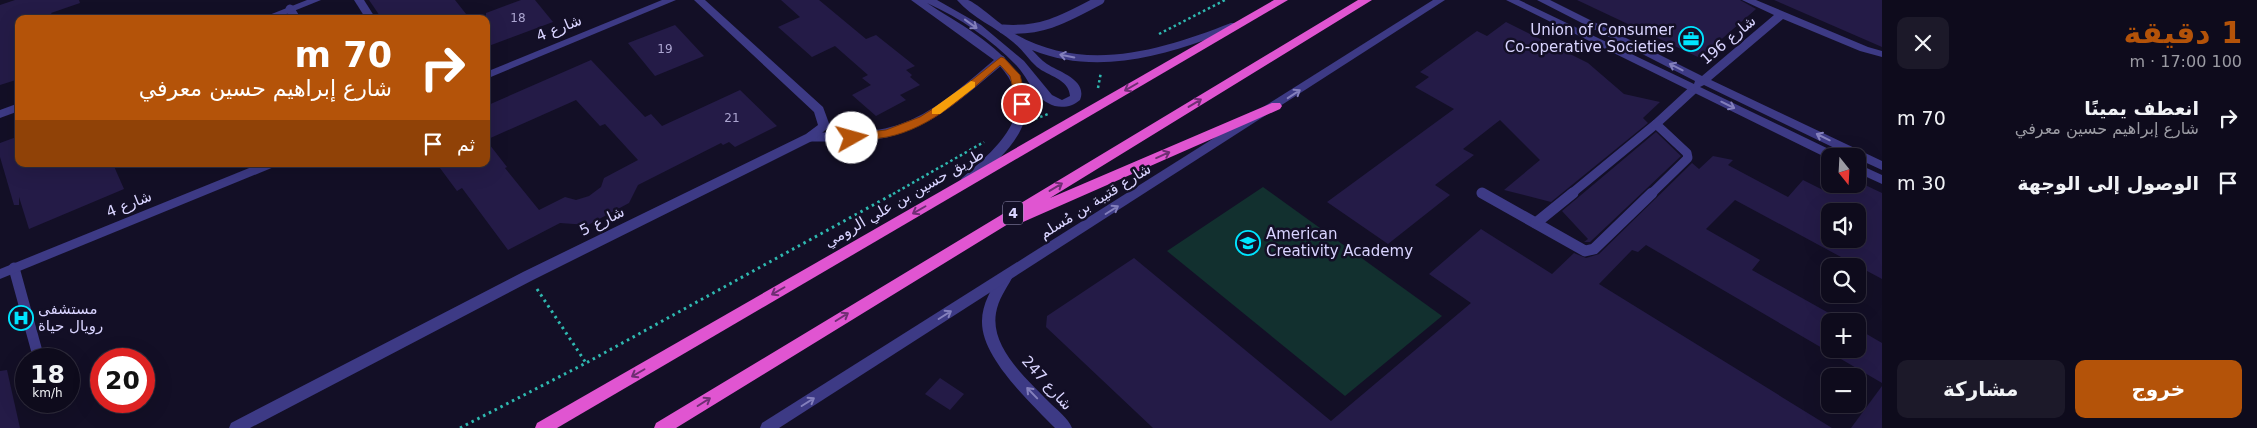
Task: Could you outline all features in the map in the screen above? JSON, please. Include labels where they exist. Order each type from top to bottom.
[{"type":"highway","name":"طريق حسين بن علي الرومي","points":[[543,428],[1282,0]]},
{"type":"highway","name":"4","points":[[662,428],[973,237],[1366,0]]},
{"type":"highway","points":[[973,237],[1276,106]]},
{"type":"street","points":[[274,15],[316,0]]},
{"type":"street","points":[[359,0],[368,15]]},
{"type":"street","name":"شارع 4","points":[[490,74],[672,0]]},
{"type":"street","points":[[699,0],[819,110],[824,126],[810,137]]},
{"type":"street","points":[[916,0],[1001,60],[1015,75],[1018,82],[1022,104],[1017,125],[1009,139],[992,158],[961,185]]},
{"type":"street","points":[[928,0],[950,9],[1008,51],[1022,64],[1049,100],[1057,103],[1066,103],[1073,100],[1077,91],[1075,87],[1066,79],[1044,66],[1018,40]]},
{"type":"street","points":[[962,0],[1018,40],[1056,54],[1080,59],[1110,60],[1167,50],[1249,20]]},
{"type":"street","name":"شارع قتيبة بن مُسلم","points":[[767,428],[1440,0]]},
{"type":"street","points":[[1511,0],[1821,150]]},
{"type":"street","points":[[1542,0],[1704,81],[1882,166]]},
{"type":"street","name":"شارع 196","points":[[1747,0],[1864,49],[1882,54]]},
{"type":"street","name":"شارع 196","points":[[1694,89],[1781,15]]},
{"type":"street","points":[[0,114],[15,108]]},
{"type":"street","name":"شارع 5","points":[[236,428],[528,276],[810,137]]},
{"type":"street","name":"شارع 4","points":[[0,274],[263,167]]},
{"type":"street","points":[[1866,172],[1882,180]]},
{"type":"street","name":"شارع 247","points":[[1005,278],[994,298],[989,314],[989,328],[993,341],[1018,378],[1065,428]]},
{"type":"lane","points":[[1002,30],[1021,31],[1050,26],[1100,0]]},
{"type":"lane","points":[[290,9],[294,15]]},
{"type":"lane","points":[[810,137],[852,138],[887,133],[924,120],[950,102],[1001,60]]},
{"type":"lane","points":[[1536,223],[1656,124],[1694,89]]},
{"type":"lane","points":[[1482,193],[1576,247],[1585,251],[1594,249],[1688,158],[1687,153],[1656,124]]},
{"type":"lane","points":[[14,268],[36,348]]},
{"type":"path","points":[[1154,37],[1224,0]]},
{"type":"path","points":[[1092,93],[1098,89],[1102,69],[1110,60]]},
{"type":"path","points":[[1017,125],[1050,114]]},
{"type":"path","points":[[460,428],[586,363],[990,139]]},
{"type":"path","points":[[528,276],[586,363]]},
{"type":"green space","points":[[1263,187],[1442,316],[1345,396],[1167,251]]},
{"type":"building","points":[[15,0],[79,0],[80,3],[51,13],[52,15],[15,15],[15,80],[0,85],[0,5]]},
{"type":"building","points":[[369,0],[455,0],[467,15],[379,15]]},
{"type":"building","points":[[521,0],[535,0],[553,22],[490,46],[490,15],[486,15],[486,13]]},
{"type":"building","points":[[781,0],[819,0],[866,39],[876,35],[915,66],[906,70],[912,75],[910,77],[920,85],[900,95],[906,100],[876,116],[852,95],[871,85],[862,78],[868,75],[835,46],[812,57],[778,27],[800,17]]},
{"type":"building","name":"Union of Consumer Co-operative Societies","points":[[1577,0],[1740,0],[1756,9],[1700,58]]},
{"type":"building","points":[[1774,0],[1882,0],[1882,47]]},
{"type":"building","points":[[1506,22],[1588,63],[1624,94],[1660,102],[1643,118],[1648,123],[1551,202],[1504,190],[1540,160],[1500,120],[1463,149],[1474,155],[1435,185],[1450,195],[1388,244],[1327,202],[1454,109],[1415,87],[1429,77],[1420,72],[1477,31],[1487,36]]},
{"type":"building","points":[[675,25],[704,56],[655,76],[628,43]]},
{"type":"building","points":[[591,60],[645,117],[651,114],[662,126],[740,90],[777,126],[735,147],[729,142],[723,145],[721,143],[638,185],[629,203],[588,225],[560,223],[508,250],[462,188],[457,191],[439,167],[490,167],[490,145],[507,167],[505,168],[539,210],[565,197],[576,200],[589,196],[601,187],[604,178],[638,160],[605,124],[600,126],[576,100],[490,138],[490,104]]},
{"type":"building","points":[[1656,132],[1681,156],[1590,242],[1584,242],[1588,239],[1562,211]]},
{"type":"building","points":[[15,137],[15,167],[114,167],[124,189],[29,229],[19,197],[19,205],[14,205],[0,157],[0,143]]},
{"type":"building","points":[[1713,156],[1733,160],[1728,165],[1788,197],[1803,180],[1821,189],[1821,193],[1866,193],[1866,185],[1882,193],[1882,279],[1866,270],[1866,258],[1843,258],[1824,248],[1866,248],[1866,203],[1821,203],[1821,246],[1735,200],[1706,229],[1760,260],[1752,270],[1829,313],[1821,313],[1821,347],[1646,245],[1638,252],[1632,250],[1599,284],[1832,428],[1153,428],[1046,327],[1047,316],[1134,258],[1331,421],[1471,303],[1429,274],[1481,229],[1552,274],[1574,253],[1586,258],[1599,254],[1692,163],[1699,169]]},
{"type":"building","points":[[1866,334],[1882,343],[1882,383],[1866,374],[1866,368],[1856,368],[1839,358],[1866,358]]},
{"type":"building","points":[[7,370],[15,413],[17,413],[20,428],[0,428],[0,371]]},
{"type":"building","points":[[940,378],[964,394],[950,410],[925,394]]},
{"type":"building","points":[[1882,386],[1882,428],[1851,428],[1862,413],[1866,413],[1866,408]]},
{"type":"slow traffic","points":[[936,112],[971,85]]},
{"type":"place","name":"Union of Consumer Co-operative Societies","points":[[1691,39]]},
{"type":"place","name":"American Creativity Academy","points":[[1248,243]]},
{"type":"place","name":"مستشفى رويال حياة","points":[[21,318]]},
{"type":"route","points":[[852,138],[887,133],[924,120],[950,102],[1001,60],[1015,75],[1022,104]]}]
